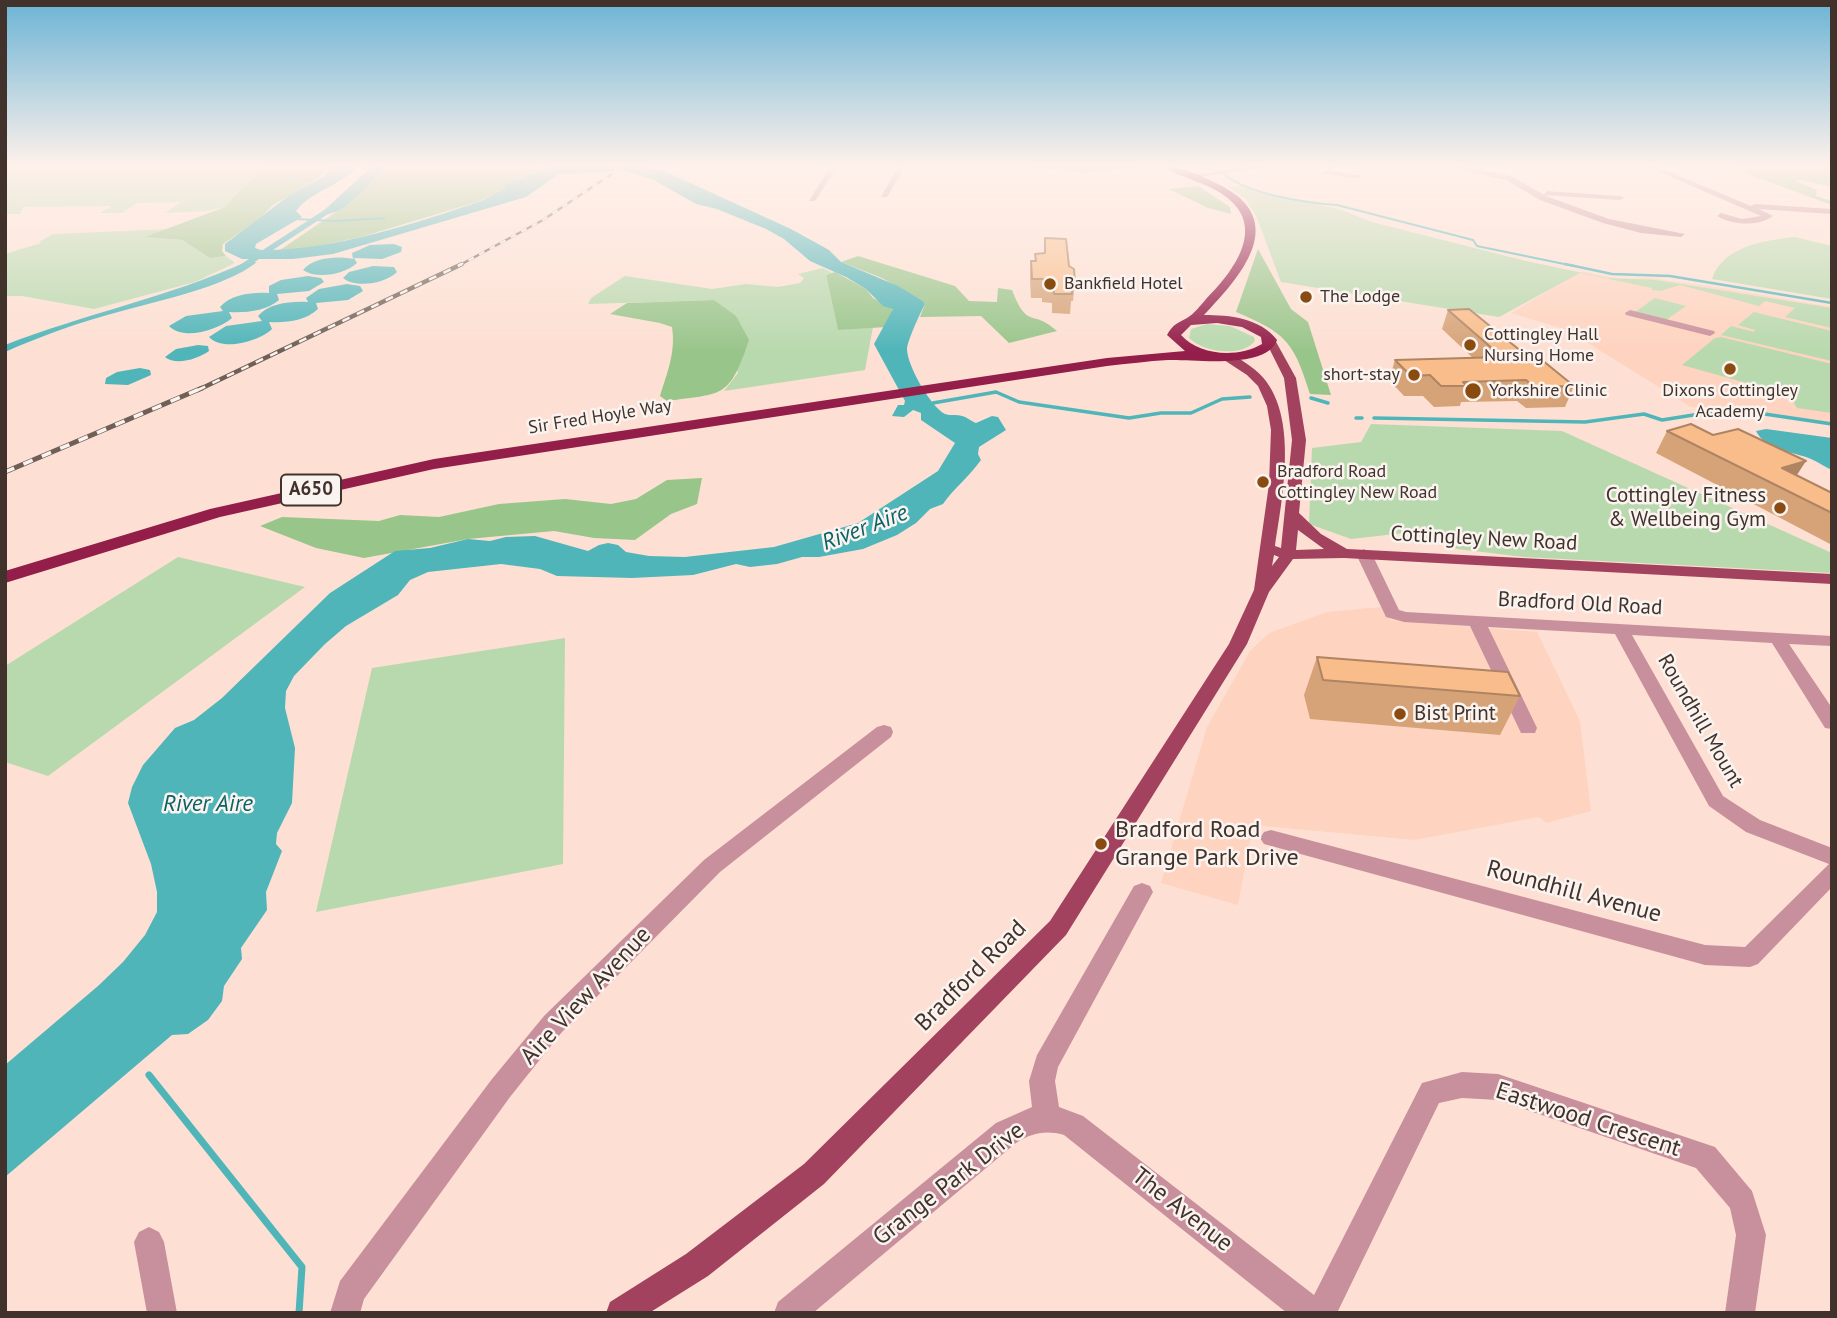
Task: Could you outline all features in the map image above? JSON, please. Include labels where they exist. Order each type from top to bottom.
[{"type":"highway","points":[[1178,341],[1174,335],[1176,329],[1192,321],[1238,270],[1251,229]]},
{"type":"highway","points":[[1238,270],[1239,281],[1222,310],[1228,316],[1266,334],[1270,340]]},
{"type":"highway","points":[[1192,321],[1217,319],[1244,323]]},
{"type":"highway","name":"A650","points":[[1178,341],[1197,351],[1219,356],[1253,355],[1268,346],[1270,340]]},
{"type":"highway","name":"Sir Fred Hoyle Way","points":[[5,577],[178,523],[304,491],[434,464],[622,431],[1080,363],[1178,341]]},
{"type":"highway","name":"Sir Fred Hoyle Way","points":[[1080,363],[1219,356]]},
{"type":"highway","name":"Sir Fred Hoyle Way","points":[[5,567],[103,536],[296,484],[510,441],[622,431]]},
{"type":"main road","points":[[1270,340],[1290,378],[1299,440],[1289,548]]},
{"type":"main road","name":"Bradford Road","points":[[1219,356],[1249,369],[1264,385],[1277,416],[1278,463],[1261,592]]},
{"type":"main road","name":"Cottingley New Road","points":[[1293,514],[1306,531],[1343,553]]},
{"type":"main road","name":"Cottingley New Road","points":[[1289,548],[1324,544]]},
{"type":"main road","name":"Cottingley New Road","points":[[1266,546],[1343,553],[1832,579]]},
{"type":"main road","name":"Bradford Road","points":[[621,1313],[697,1265],[814,1174],[1058,928],[1238,644],[1261,592],[1289,548]]},
{"type":"street","points":[[1641,229],[1681,234]]},
{"type":"street","points":[[1630,313],[1710,333]]},
{"type":"street","name":"Bradford Old Road","points":[[1364,554],[1392,613],[1404,617],[1832,641]]},
{"type":"street","points":[[1477,622],[1528,728]]},
{"type":"street","name":"Roundhill Mount","points":[[1620,628],[1716,801],[1753,826],[1832,857]]},
{"type":"street","points":[[1777,638],[1832,723]]},
{"type":"street","points":[[1487,697],[1514,699]]},
{"type":"street","name":"Aire View Avenue","points":[[345,1313],[351,1292],[493,1099],[553,1024],[712,866],[884,732]]},
{"type":"street","name":"Roundhill Avenue","points":[[1271,838],[1705,955],[1750,957],[1832,872]]},
{"type":"street","name":"Grange Park Drive","points":[[789,1313],[1006,1133],[1035,1118],[1047,1117],[1042,1082],[1046,1064],[1142,892]]},
{"type":"street","name":"Eastwood Crescent","points":[[1321,1313],[1431,1093],[1462,1085],[1498,1087],[1705,1157],[1742,1201],[1751,1235],[1741,1307]]},
{"type":"street","name":"The Avenue","points":[[1047,1117],[1073,1125],[1312,1313]]},
{"type":"street","points":[[149,1242],[162,1313]]},
{"type":"shaded area","name":"Dixons Cottingley Academy","points":[[1582,271],[1621,279],[1651,278],[1722,288],[1832,307],[1832,423],[1757,411],[1691,407],[1567,330],[1511,313]]},
{"type":"shaded area","points":[[1381,607],[1391,620],[1537,632],[1580,721],[1591,811],[1546,823],[1539,817],[1414,840],[1253,825],[1238,905],[1161,883],[1207,727],[1250,651],[1269,633],[1327,612]]},
{"type":"green space","points":[[168,229],[246,229],[223,244],[222,251],[226,256],[210,258],[182,240],[145,237]]},
{"type":"green space","points":[[171,229],[147,237],[182,240],[210,258],[226,256],[233,264],[195,282],[94,309],[22,296],[5,296],[5,254],[41,243],[39,242],[53,234]]},
{"type":"green space","points":[[312,229],[389,229],[303,249],[280,250]]},
{"type":"green space","points":[[1261,229],[1398,229],[1607,278],[1656,280],[1832,308],[1832,328],[1785,317],[1795,308],[1765,301],[1759,306],[1680,285],[1661,291],[1651,290],[1652,288],[1580,273],[1499,317],[1281,282]]},
{"type":"green space","points":[[1795,237],[1832,246],[1832,299],[1712,279],[1717,268],[1735,252],[1758,243]]},
{"type":"green space","points":[[1258,249],[1291,309],[1308,322],[1331,395],[1310,394],[1299,362],[1286,341],[1266,326],[1236,312]]},
{"type":"green space","points":[[858,256],[955,286],[969,301],[997,302],[998,288],[1012,290],[1027,315],[1049,324],[1057,331],[1009,343],[981,316],[920,317],[925,304],[923,301],[882,278],[841,262]]},
{"type":"green space","points":[[823,268],[832,273],[826,275],[838,330],[873,327],[865,370],[724,391],[738,373],[715,300],[588,304],[591,298],[625,276],[712,289],[746,284],[778,287],[800,283],[804,278],[798,274]]},
{"type":"green space","points":[[835,272],[866,289],[873,298],[893,309],[886,327],[838,330],[826,275]]},
{"type":"green space","points":[[1655,298],[1686,306],[1666,320],[1635,312]]},
{"type":"green space","points":[[714,300],[736,316],[749,340],[736,373],[722,390],[713,394],[667,401],[660,396],[672,354],[672,327],[610,314],[627,303]]},
{"type":"green space","points":[[1754,312],[1832,331],[1832,361],[1721,335],[1731,326],[1754,332],[1755,330],[1738,325]]},
{"type":"green space","points":[[1207,324],[1230,326],[1254,337],[1255,341],[1241,350],[1222,351],[1203,347],[1189,338],[1191,329]]},
{"type":"green space","points":[[1721,337],[1832,364],[1832,413],[1797,408],[1789,395],[1682,365],[1715,338]]},
{"type":"green space","points":[[1371,424],[1562,431],[1832,553],[1832,573],[1524,557],[1457,549],[1404,533],[1351,539],[1309,524],[1312,448],[1361,442]]},
{"type":"green space","points":[[702,478],[697,504],[671,514],[635,540],[594,538],[554,531],[468,539],[364,558],[316,548],[260,526],[282,517],[379,521],[400,515],[439,517],[499,504],[565,499],[611,504],[636,499],[667,480]]},
{"type":"green space","points":[[178,557],[305,587],[48,776],[5,762],[5,666]]},
{"type":"green space","points":[[565,638],[563,864],[316,912],[372,668]]},
{"type":"water","name":"River Aire","points":[[245,229],[282,229],[256,244],[255,248],[261,250],[315,246],[394,229],[419,229],[333,254],[293,259],[242,259],[225,251],[225,244]]},
{"type":"water","name":"River Aire","points":[[766,229],[791,229],[829,250],[841,262],[898,286],[923,301],[925,304],[907,349],[911,365],[926,394],[945,414],[958,415],[976,423],[992,416],[998,417],[1006,430],[979,447],[981,460],[943,504],[930,509],[916,523],[897,535],[863,549],[819,557],[802,557],[777,564],[750,567],[736,564],[693,575],[632,578],[557,576],[540,569],[501,564],[428,572],[410,580],[398,595],[346,626],[294,676],[286,691],[285,708],[295,748],[292,803],[277,833],[276,844],[282,851],[266,892],[267,910],[241,948],[242,959],[224,986],[222,1001],[208,1020],[188,1034],[172,1035],[5,1177],[5,1065],[123,962],[145,935],[157,912],[157,892],[151,864],[128,803],[132,787],[143,765],[175,728],[194,720],[222,698],[330,593],[395,551],[430,548],[468,539],[490,541],[506,537],[535,536],[588,551],[608,543],[618,545],[626,552],[685,557],[774,547],[858,523],[938,471],[955,443],[921,420],[921,413],[913,410],[904,417],[892,416],[898,405],[904,405],[905,401],[874,344],[893,309],[883,306],[866,289],[846,277],[810,261],[784,239]]},
{"type":"water","points":[[394,244],[402,247],[401,252],[382,259],[354,258],[357,263],[338,273],[316,275],[303,270],[313,262],[326,258],[353,259],[352,253],[370,245]]},
{"type":"water","points":[[246,262],[257,262],[244,271],[210,286],[75,325],[5,352],[5,345],[187,285]]},
{"type":"water","points":[[373,266],[394,267],[397,272],[386,279],[363,284],[343,278],[349,272]]},
{"type":"water","points":[[308,276],[321,278],[324,282],[309,291],[277,294],[279,300],[262,309],[229,312],[232,318],[210,330],[183,333],[169,326],[186,316],[223,311],[220,307],[236,297],[269,293],[269,286],[281,280]]},
{"type":"water","points":[[347,284],[360,286],[363,291],[348,300],[316,303],[318,309],[301,319],[269,322],[272,329],[250,341],[223,344],[209,337],[226,326],[262,321],[258,316],[268,308],[308,302],[306,298],[319,289]]},
{"type":"water","points":[[208,346],[209,351],[187,360],[175,361],[165,357],[176,349]]},
{"type":"water","points":[[140,368],[150,370],[151,375],[128,385],[105,384],[106,378],[117,372]]},
{"type":"water","points":[[1766,429],[1832,438],[1832,470],[1811,459],[1766,443],[1756,431]]},
{"type":"building","points":[[1045,238],[1066,239],[1069,266],[1074,269],[1072,294],[1054,294],[1053,283],[1044,283],[1044,279],[1032,279],[1031,261],[1036,261],[1035,254],[1045,253]]},
{"type":"building","points":[[1469,309],[1527,356],[1537,356],[1574,386],[1534,387],[1526,380],[1463,382],[1467,386],[1441,386],[1430,375],[1411,376],[1395,360],[1502,357],[1448,310]]},
{"type":"building","points":[[1691,424],[1713,435],[1738,429],[1806,461],[1782,468],[1832,493],[1832,513],[1667,431]]},
{"type":"building","points":[[1317,657],[1508,672],[1520,696],[1323,680]]},
{"type":"waterway","points":[[233,272],[301,229]]},
{"type":"waterway","points":[[1428,229],[1473,240],[1477,246],[1574,266]]},
{"type":"waterway","points":[[1565,264],[1612,274],[1670,276],[1832,303]]},
{"type":"waterway","points":[[933,403],[996,392],[1019,402],[1129,418],[1161,413],[1191,413],[1222,399],[1250,397]]},
{"type":"waterway","points":[[1311,398],[1328,403]]},
{"type":"waterway","points":[[1374,418],[1585,422],[1644,414],[1662,420],[1731,409],[1832,424]]},
{"type":"waterway","points":[[1356,418],[1362,418]]},
{"type":"waterway","points":[[149,1075],[302,1267],[299,1313]]},
{"type":"railway","points":[[459,265],[527,229]]},
{"type":"railway","points":[[198,390],[459,265]]},
{"type":"railway","points":[[5,472],[202,388]]},
{"type":"place","name":"Bankfield Hotel","points":[[1050,284]]},
{"type":"place","name":"The Lodge","points":[[1306,297]]},
{"type":"place","name":"Cottingley Hall Nursing Home","points":[[1470,345]]},
{"type":"place","name":"Dixons Cottingley Academy","points":[[1730,369]]},
{"type":"place","name":"short-stay","points":[[1414,375]]},
{"type":"place","name":"Yorkshire Clinic","points":[[1473,391]]},
{"type":"place","name":"Bradford Road Cottingley New Road","points":[[1263,482]]},
{"type":"place","name":"Cottingley Fitness & Wellbeing Gym","points":[[1780,508]]},
{"type":"place","name":"Bist Print","points":[[1400,714]]},
{"type":"place","name":"Bradford Road Grange Park Drive","points":[[1101,844]]}]
